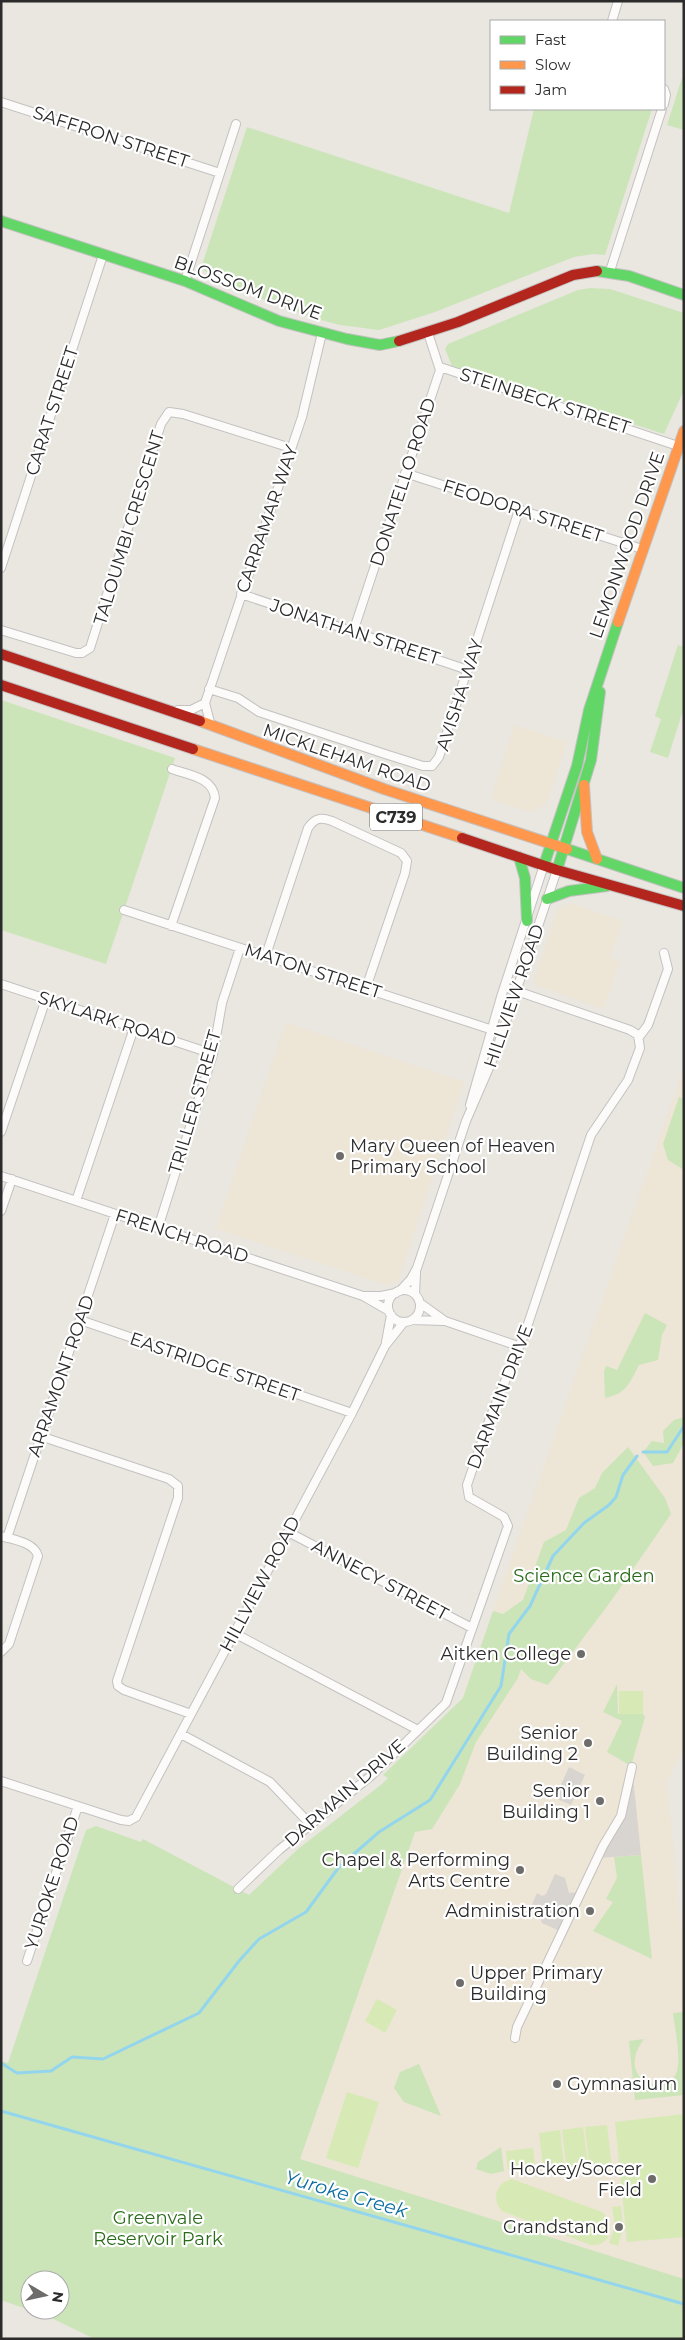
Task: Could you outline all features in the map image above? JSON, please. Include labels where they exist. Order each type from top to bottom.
[{"type":"main road","name":"BLOSSOM DRIVE","points":[[1,222],[185,281],[279,320],[322,333],[380,345],[428,333],[580,272],[610,270],[684,295]]},
{"type":"main road","name":"LEMONWOOD DRIVE","points":[[544,865],[576,766],[585,722],[642,549],[684,431]]},
{"type":"main road","name":"MICKLEHAM ROAD","points":[[1,654],[166,709],[325,768],[684,888]]},
{"type":"main road","name":"LEMONWOOD DRIVE","points":[[557,870],[584,785],[594,745],[603,671]]},
{"type":"main road","name":"C739","points":[[1,685],[557,870],[684,906]]},
{"type":"main road","points":[[584,785],[587,832],[597,859]]},
{"type":"main road","points":[[519,857],[525,878],[526,921]]},
{"type":"main road","points":[[547,899],[568,891],[611,886]]},
{"type":"street","points":[[612,20],[618,1]]},
{"type":"street","name":"SAFFRON STREET","points":[[1,102],[220,173]]},
{"type":"street","points":[[610,270],[662,110]]},
{"type":"street","points":[[185,281],[236,124]]},
{"type":"street","name":"CARAT STREET","points":[[1,568],[103,255]]},
{"type":"street","name":"CARRAMAR WAY","points":[[204,703],[306,402],[322,333]]},
{"type":"street","points":[[428,333],[440,367]]},
{"type":"street","name":"STEINBECK STREET","points":[[440,367],[678,446]]},
{"type":"street","name":"DONATELLO ROAD","points":[[354,632],[440,367]]},
{"type":"street","name":"TALOUMBI CRESCENT","points":[[1,630],[76,653],[86,652],[93,644],[161,424],[166,414],[172,412],[183,414],[291,448]]},
{"type":"street","name":"FEODORA STREET","points":[[406,473],[642,549]]},
{"type":"street","name":"AVISHA WAY","points":[[209,689],[238,698],[259,712],[385,754],[428,766],[435,764],[439,758],[520,510]]},
{"type":"street","name":"JONATHAN STREET","points":[[241,594],[468,670]]},
{"type":"street","points":[[166,709],[187,711],[204,703],[211,726]]},
{"type":"street","points":[[171,926],[215,798],[211,785],[172,769]]},
{"type":"street","points":[[266,955],[308,828],[313,821],[322,818],[332,821],[401,853],[407,861],[366,988]]},
{"type":"street","name":"HILLVIEW ROAD","points":[[398,1292],[412,1279],[417,1268],[466,1121],[504,987],[544,865]]},
{"type":"street","name":"HILLVIEW ROAD","points":[[466,1121],[491,1065],[557,870]]},
{"type":"street","name":"MATON STREET","points":[[124,910],[502,1033]]},
{"type":"street","name":"TRILLER STREET","points":[[158,1228],[213,1054],[222,1003],[240,948]]},
{"type":"street","points":[[504,987],[630,1030],[639,1037],[648,1025],[668,968],[664,953]]},
{"type":"street","name":"SKYLARK ROAD","points":[[1,984],[213,1054]]},
{"type":"street","points":[[1,1132],[46,999]]},
{"type":"street","points":[[76,1201],[134,1028]]},
{"type":"street","name":"DARMAIN DRIVE","points":[[238,1889],[310,1824],[372,1775],[446,1703],[508,1526],[506,1519],[469,1497],[467,1485],[490,1418],[526,1330],[591,1135],[628,1080],[640,1048],[639,1037]]},
{"type":"street","name":"FRENCH ROAD","points":[[1,1176],[363,1296],[390,1313]]},
{"type":"street","points":[[1,1211],[12,1179]]},
{"type":"street","name":"ARRAMONT ROAD","points":[[4,1537],[116,1214]]},
{"type":"street","name":"HILLVIEW ROAD","points":[[415,1294],[417,1268]]},
{"type":"street","points":[[445,1321],[413,1320],[399,1322],[390,1313],[390,1301],[398,1292],[415,1294],[420,1303],[445,1321],[518,1346]]},
{"type":"street","name":"FRENCH ROAD","points":[[363,1296],[381,1296],[398,1292]]},
{"type":"street","points":[[413,1320],[419,1312],[420,1303]]},
{"type":"street","name":"HILLVIEW ROAD","points":[[385,1346],[390,1313]]},
{"type":"street","name":"EASTRIDGE STREET","points":[[80,1320],[352,1413]]},
{"type":"street","name":"HILLVIEW ROAD","points":[[78,1806],[121,1820],[131,1820],[139,1812],[352,1413],[385,1346],[404,1322]]},
{"type":"street","points":[[40,1436],[169,1479],[178,1486],[178,1498],[117,1681],[118,1686],[124,1690],[191,1714]]},
{"type":"street","name":"ANNECY STREET","points":[[288,1532],[472,1628]]},
{"type":"street","points":[[1,1652],[9,1644],[38,1556],[34,1548],[29,1545],[4,1537]]},
{"type":"street","points":[[234,1633],[418,1730]]},
{"type":"street","points":[[181,1734],[270,1782],[310,1824]]},
{"type":"street","points":[[515,2038],[517,2027],[600,1852],[621,1816],[632,1767]]},
{"type":"street","points":[[1,1781],[78,1806]]},
{"type":"street","name":"YUROKE ROAD","points":[[27,1961],[78,1806]]},
{"type":"shaded area","points":[[515,725],[567,742],[547,803],[530,812],[491,799]]},
{"type":"shaded area","points":[[570,903],[623,921],[610,957],[620,961],[603,1009],[537,985],[534,980],[558,909]]},
{"type":"shaded area","name":"Mary Queen of Heaven Primary School","points":[[286,1023],[464,1082],[398,1281],[386,1285],[216,1229]]},
{"type":"shaded area","name":"Aitken College","points":[[684,1068],[684,1747],[667,1782],[684,1959],[684,2279],[300,2159]]},
{"type":"shaded area","points":[[569,1767],[585,1775],[571,1805],[555,1798]]},
{"type":"shaded area","points":[[632,1767],[641,1855],[597,1858],[614,1830]]},
{"type":"shaded area","points":[[555,1874],[565,1878],[569,1893],[581,1892],[562,1932],[542,1923],[538,1911],[535,1916],[530,1909],[537,1893],[542,1896],[546,1894]]},
{"type":"green space","points":[[682,78],[684,79],[684,130],[667,125]]},
{"type":"green space","points":[[534,110],[652,110],[605,255],[594,254],[574,257],[435,312],[379,330],[340,325],[310,317],[262,299],[212,276],[201,268],[247,127],[509,213]]},
{"type":"green space","points":[[590,288],[610,289],[684,313],[684,390],[664,434],[452,366],[445,349],[448,344],[578,290]]},
{"type":"green space","points":[[678,645],[684,647],[684,707],[668,758],[650,752],[661,719],[655,716]]},
{"type":"green space","points":[[1,700],[175,758],[106,964],[1,930]]},
{"type":"green space","points":[[679,1097],[684,1099],[684,1170],[668,1160],[663,1144]]},
{"type":"green space","points":[[645,1313],[667,1325],[662,1335],[658,1360],[639,1365],[630,1382],[623,1390],[605,1398],[604,1372],[606,1366],[617,1370]]},
{"type":"green space","points":[[684,1417],[684,1443],[673,1463],[653,1466],[643,1452],[652,1441],[664,1443],[663,1431],[674,1420]]},
{"type":"green space","points":[[628,1447],[665,1498],[671,1514],[611,1601],[548,1685],[531,1679],[521,1669],[518,1678],[476,1742],[460,1784],[432,1829],[415,1832],[300,2159],[684,2279],[684,2339],[95,2339],[55,2320],[70,2320],[70,2270],[20,2270],[20,2307],[1,2300],[1,2061],[8,2063],[86,1830],[96,1826],[141,1842],[143,1839],[249,1895],[298,1849],[382,1784],[388,1778],[383,1775],[463,1698],[493,1611],[503,1614],[523,1600],[544,1542],[566,1530],[579,1498],[595,1488],[602,1473]]},
{"type":"green space","points":[[617,1684],[618,1714],[643,1714],[645,1717],[631,1766],[607,1752],[622,1721],[603,1712]]},
{"type":"green space","points":[[619,1691],[643,1691],[643,1714],[619,1714]]},
{"type":"green space","points":[[641,1855],[652,1959],[593,1931],[613,1902],[606,1899],[617,1878],[614,1857]]},
{"type":"green space","points":[[377,1999],[397,2010],[385,2033],[365,2021]]},
{"type":"green space","points":[[684,2012],[684,2095],[635,2100],[629,2041],[644,2039],[636,2053],[635,2066],[638,2075],[646,2082],[654,2085],[664,2084],[672,2080],[678,2065],[673,2013]]},
{"type":"green space","points":[[419,2064],[441,2116],[404,2102],[394,2088],[400,2072]]},
{"type":"green space","points":[[347,2092],[379,2102],[358,2168],[326,2158]]},
{"type":"green space","name":"Hockey/Soccer Field","points":[[684,2114],[684,2237],[627,2242],[615,2122]]},
{"type":"green space","points":[[607,2125],[612,2168],[590,2170],[585,2127]]},
{"type":"green space","points":[[583,2127],[589,2170],[567,2173],[562,2130]]},
{"type":"green space","points":[[560,2130],[565,2173],[544,2176],[539,2133]]},
{"type":"green space","points":[[501,2147],[504,2171],[491,2174],[476,2169],[478,2162]]},
{"type":"green space","points":[[533,2148],[535,2167],[508,2170],[506,2151]]},
{"type":"green space","points":[[512,2179],[602,2212],[609,2222],[610,2228],[607,2239],[598,2245],[591,2245],[502,2211],[497,2202],[497,2192],[502,2184]]},
{"type":"green space","name":"Grandstand","points":[[621,2206],[623,2228],[618,2246],[609,2243],[615,2226],[612,2207]]},
{"type":"waterway","name":"Yuroke Creek","points":[[643,1452],[667,1452],[684,1426]]},
{"type":"waterway","points":[[1,2063],[17,2073],[51,2071],[72,2057],[103,2059],[199,2013],[239,1961],[259,1939],[306,1912],[339,1867],[379,1832],[430,1800],[501,1686],[509,1634],[530,1606],[553,1556],[584,1523],[609,1505],[616,1497],[623,1475],[637,1456]]},
{"type":"waterway","name":"Yuroke Creek","points":[[1,2111],[684,2304]]},
{"type":"traffic: fast","points":[[1,221],[185,281],[279,321],[347,339],[380,345],[399,341]]},
{"type":"traffic: fast","points":[[597,271],[629,276],[684,295]]},
{"type":"traffic: fast","points":[[544,865],[577,766],[589,710],[618,622]]},
{"type":"traffic: fast","points":[[557,870],[591,760],[600,692]]},
{"type":"traffic: fast","points":[[567,849],[684,888]]},
{"type":"traffic: fast","points":[[519,857],[525,878],[527,921]]},
{"type":"traffic: fast","points":[[547,899],[569,891],[607,886]]},
{"type":"traffic: slow","points":[[618,622],[684,431]]},
{"type":"traffic: slow","points":[[200,721],[384,789],[567,849]]},
{"type":"traffic: slow","points":[[193,749],[462,838]]},
{"type":"traffic: slow","points":[[584,785],[587,832],[597,859]]},
{"type":"traffic: jam","points":[[399,341],[458,322],[573,275],[597,271]]},
{"type":"traffic: jam","points":[[1,654],[200,721]]},
{"type":"traffic: jam","points":[[1,685],[193,749]]},
{"type":"traffic: jam","points":[[462,838],[557,870],[684,906]]},
{"type":"place","name":"Mary Queen of Heaven Primary School","points":[[340,1156]]},
{"type":"place","name":"Aitken College","points":[[581,1654]]},
{"type":"place","name":"Senior Building 2","points":[[588,1743]]},
{"type":"place","name":"Senior Building 1","points":[[600,1801]]},
{"type":"place","name":"Chapel & Performing Arts Centre","points":[[520,1870]]},
{"type":"place","name":"Administration","points":[[590,1911]]},
{"type":"place","name":"Upper Primary Building","points":[[460,1983]]},
{"type":"place","name":"Gymnasium","points":[[557,2084]]},
{"type":"place","name":"Hockey/Soccer Field","points":[[652,2179]]},
{"type":"place","name":"Grandstand","points":[[619,2227]]},
{"type":"park label","name":"Science Garden","points":[[584,1576]]},
{"type":"park label","name":"Greenvale Reservoir Park","points":[[158,2228]]}]
